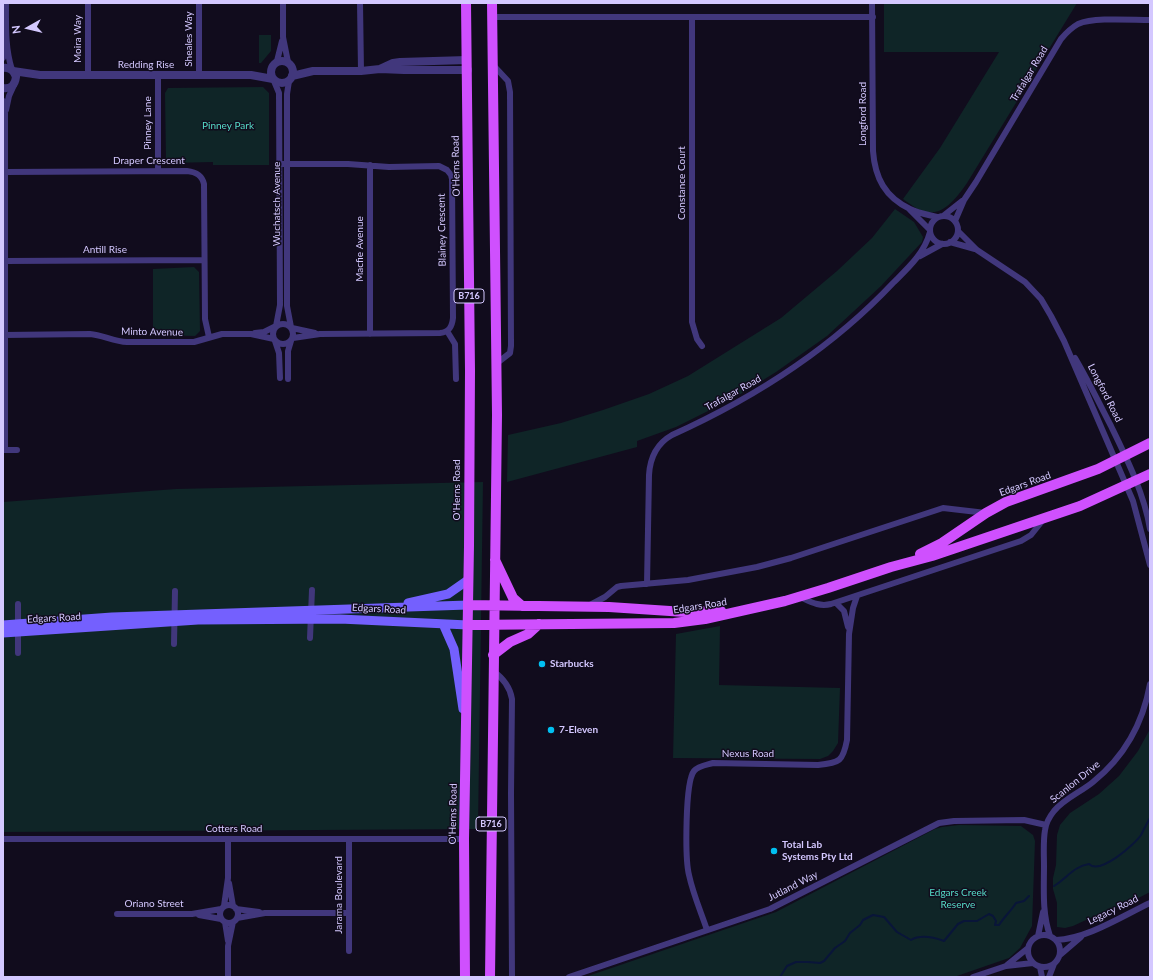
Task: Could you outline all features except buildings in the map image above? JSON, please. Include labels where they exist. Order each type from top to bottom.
[{"type":"main road","name":"O'Herns Road","points":[[465,977],[464,839],[468,625],[470,371],[468,65],[466,3]]},
{"type":"main road","name":"B716","points":[[490,977],[497,363],[492,3]]},
{"type":"main road","name":"Edgars Road","points":[[891,567],[932,549],[986,513],[1006,502],[1098,469],[1150,443]]},
{"type":"main road","name":"Edgars Road","points":[[311,615],[340,619],[494,626],[539,624],[674,623],[705,619],[800,597],[891,567],[932,556],[1080,506],[1150,474]]},
{"type":"main road","points":[[495,558],[513,598],[522,606]]},
{"type":"main road","points":[[390,608],[448,594],[468,580]]},
{"type":"main road","name":"Edgars Road","points":[[3,625],[18,627],[112,617],[174,618],[311,615],[390,608],[468,605],[609,607],[685,612],[753,608]]},
{"type":"main road","points":[[443,624],[454,648],[466,726]]},
{"type":"main road","points":[[494,655],[510,642],[528,634],[539,624]]},
{"type":"main road","name":"Edgars Road","points":[[3,633],[18,627]]},
{"type":"street","points":[[5,112],[16,77],[9,60],[6,41],[6,3]]},
{"type":"street","name":"Moira Way","points":[[88,3],[88,75]]},
{"type":"street","name":"Sheales Way","points":[[199,3],[199,75]]},
{"type":"street","points":[[283,3],[283,37],[290,64],[291,78]]},
{"type":"street","points":[[360,3],[361,71]]},
{"type":"street","name":"Longford Road","points":[[872,3],[874,163],[876,174],[885,189],[897,201],[910,210],[930,231]]},
{"type":"street","points":[[493,17],[872,17]]},
{"type":"street","name":"Constance Court","points":[[692,17],[692,322],[697,339],[702,346]]},
{"type":"street","name":"Trafalgar Road","points":[[955,221],[964,200],[1066,33],[1078,24],[1095,20],[1150,20]]},
{"type":"street","points":[[283,37],[270,74],[274,80],[282,84],[291,78],[313,72],[380,69],[404,70],[468,65]]},
{"type":"street","points":[[3,58],[6,41]]},
{"type":"street","points":[[274,64],[284,61],[313,72]]},
{"type":"street","name":"Redding Rise","points":[[251,75],[274,64]]},
{"type":"street","points":[[494,66],[508,81],[510,92],[511,346],[510,353],[497,363]]},
{"type":"street","name":"Redding Rise","points":[[3,68],[40,75],[251,75],[274,80]]},
{"type":"street","name":"Redding Rise","points":[[3,88],[9,88],[24,79],[40,75]]},
{"type":"street","name":"Pinney Lane","points":[[158,75],[158,171]]},
{"type":"street","name":"Wuchatsch Avenue","points":[[291,78],[287,94],[287,306],[292,328]]},
{"type":"street","name":"Wuchatsch Avenue","points":[[274,80],[279,93],[280,306],[276,326]]},
{"type":"street","points":[[3,100],[5,112],[4,450],[17,450]]},
{"type":"street","name":"Blainey Crescent","points":[[279,164],[348,164],[389,167],[439,166],[448,170],[451,175],[453,318],[452,326],[447,331]]},
{"type":"street","name":"Macfie Avenue","points":[[370,165],[370,334]]},
{"type":"street","name":"Draper Crescent","points":[[5,172],[158,171],[194,172],[198,174],[203,180],[204,190],[205,319],[209,338]]},
{"type":"street","name":"Trafalgar Road","points":[[940,216],[964,200]]},
{"type":"street","name":"Longford Road","points":[[910,210],[940,216]]},
{"type":"street","points":[[940,216],[947,216],[955,221],[958,231],[956,236],[950,242],[942,244],[934,240],[930,231],[932,223],[940,216]]},
{"type":"street","name":"Trafalgar Road","points":[[647,584],[650,465],[654,453],[661,443],[672,435],[742,401],[791,370],[833,338],[885,292],[918,257],[927,243],[930,231]]},
{"type":"street","name":"Longford Road","points":[[958,231],[977,250],[1025,282],[1041,299],[1064,342],[1126,485]]},
{"type":"street","name":"Longford Road","points":[[950,242],[977,250]]},
{"type":"street","name":"Trafalgar Road","points":[[918,257],[942,244]]},
{"type":"street","name":"Antill Rise","points":[[5,261],[204,260]]},
{"type":"street","points":[[280,378],[280,359],[273,332],[276,326],[282,323],[292,328],[320,334],[434,334],[447,331],[455,344],[456,379]]},
{"type":"street","name":"Minto Avenue","points":[[4,334],[90,334],[120,342],[194,342],[222,334],[251,334],[264,332],[276,326]]},
{"type":"street","points":[[288,379],[288,351],[294,333],[292,328]]},
{"type":"street","name":"Minto Avenue","points":[[251,334],[275,340]]},
{"type":"street","points":[[275,340],[278,343],[285,344],[292,340],[320,334]]},
{"type":"street","name":"Longford Road","points":[[1064,342],[1088,380],[1136,481]]},
{"type":"street","points":[[1136,481],[1146,510],[1150,529]]},
{"type":"street","points":[[1126,485],[1134,505],[1150,565]]},
{"type":"street","points":[[587,607],[605,598],[617,588],[688,580],[757,567],[791,558],[943,508],[986,513]]},
{"type":"street","points":[[800,597],[823,606],[856,596],[1021,541],[1031,535],[1044,518]]},
{"type":"street","points":[[310,638],[312,590]]},
{"type":"street","points":[[174,644],[175,591]]},
{"type":"street","name":"Nexus Road","points":[[707,930],[691,882],[688,867],[688,790],[690,777],[698,768],[713,763],[818,765],[834,762],[842,758],[845,752],[847,740],[849,634],[856,596]]},
{"type":"street","name":"Nexus Road","points":[[836,602],[844,611],[849,634]]},
{"type":"street","points":[[18,604],[18,653]]},
{"type":"street","points":[[493,671],[500,676],[509,688],[512,699],[512,977]]},
{"type":"street","name":"Scanlon Drive","points":[[1050,936],[1044,905],[1044,842],[1046,825],[1050,817],[1059,806],[1093,782],[1119,756],[1135,731],[1150,684]]},
{"type":"street","name":"Jutland Way","points":[[569,977],[770,909],[939,823],[954,821],[1024,820],[1046,825]]},
{"type":"street","name":"Cotters Road","points":[[3,839],[464,839]]},
{"type":"street","name":"Jarama Boulevard","points":[[349,839],[349,951]]},
{"type":"street","points":[[228,840],[228,878],[223,907],[220,914],[223,921],[228,946],[228,977]]},
{"type":"street","points":[[228,878],[234,907],[238,912],[228,946]]},
{"type":"street","name":"Legacy Road","points":[[1056,940],[1084,935],[1150,903]]},
{"type":"street","points":[[223,907],[230,905],[265,913],[349,913]]},
{"type":"street","name":"Scanlon Drive","points":[[1038,936],[1044,905]]},
{"type":"street","name":"Oriano Street","points":[[117,914],[192,914],[223,907]]},
{"type":"street","points":[[223,921],[235,920],[265,913]]},
{"type":"street","name":"Oriano Street","points":[[192,914],[223,921]]},
{"type":"street","name":"Legacy Road","points":[[1060,955],[1084,935]]},
{"type":"street","points":[[1006,966],[1028,948],[1032,941],[1038,936],[1050,936],[1059,944],[1060,955],[1054,964],[1049,977]]},
{"type":"street","points":[[1028,948],[1030,959],[1033,963]]},
{"type":"street","points":[[973,977],[1006,966],[1033,963],[1045,967],[1054,964]]},
{"type":"street","points":[[1040,966],[1042,977]]},
{"type":"green space","points":[[884,3],[1077,3],[967,183],[949,204],[938,211],[922,211],[903,199],[940,148],[999,52],[884,52]]},
{"type":"green space","points":[[259,35],[271,35],[271,51],[261,63],[259,63]]},
{"type":"green space","name":"Pinney Park","points":[[263,87],[269,93],[269,165],[213,165],[213,162],[169,163],[166,160],[165,93],[168,88]]},
{"type":"green space","points":[[895,209],[914,222],[923,237],[922,242],[881,286],[827,336],[776,372],[734,398],[676,427],[637,441],[637,447],[507,482],[508,435],[561,423],[603,410],[649,394],[688,376],[781,318],[837,271],[872,238]]},
{"type":"green space","points":[[194,267],[199,272],[200,331],[195,336],[153,335],[153,269]]},
{"type":"green space","points":[[483,482],[478,827],[476,829],[3,832],[3,502],[176,489]]},
{"type":"green space","points":[[720,626],[719,685],[840,688],[838,743],[828,756],[820,759],[673,758],[676,634]]},
{"type":"green space","points":[[1150,729],[1150,892],[1123,906],[1112,908],[1073,926],[1065,928],[1057,927],[1057,903],[1053,889],[1053,878],[1056,865],[1057,835],[1060,825],[1070,813],[1099,794],[1119,776],[1138,751]]},
{"type":"green space","name":"Edgars Creek Reserve","points":[[959,825],[1021,826],[1033,835],[1035,841],[1032,926],[1020,948],[1009,958],[954,977],[585,977],[776,912],[935,829]]},
{"type":"waterway","points":[[1054,886],[1079,867],[1089,864],[1101,866],[1116,857],[1137,840],[1150,818]]},
{"type":"waterway","points":[[780,977],[787,966],[796,962],[820,963],[824,961],[835,948],[845,941],[850,933],[860,925],[863,920],[873,915],[884,917],[897,932],[911,940],[919,937],[927,937],[944,941],[958,924],[964,921],[977,921],[989,914],[993,916],[996,921],[995,925],[999,925],[1016,903],[1024,901],[1029,896]]},
{"type":"place","name":"Starbucks","points":[[542,664]]},
{"type":"place","name":"7-Eleven","points":[[551,730]]},
{"type":"place","name":"Total Lab Systems Pty Ltd","points":[[774,851]]}]
